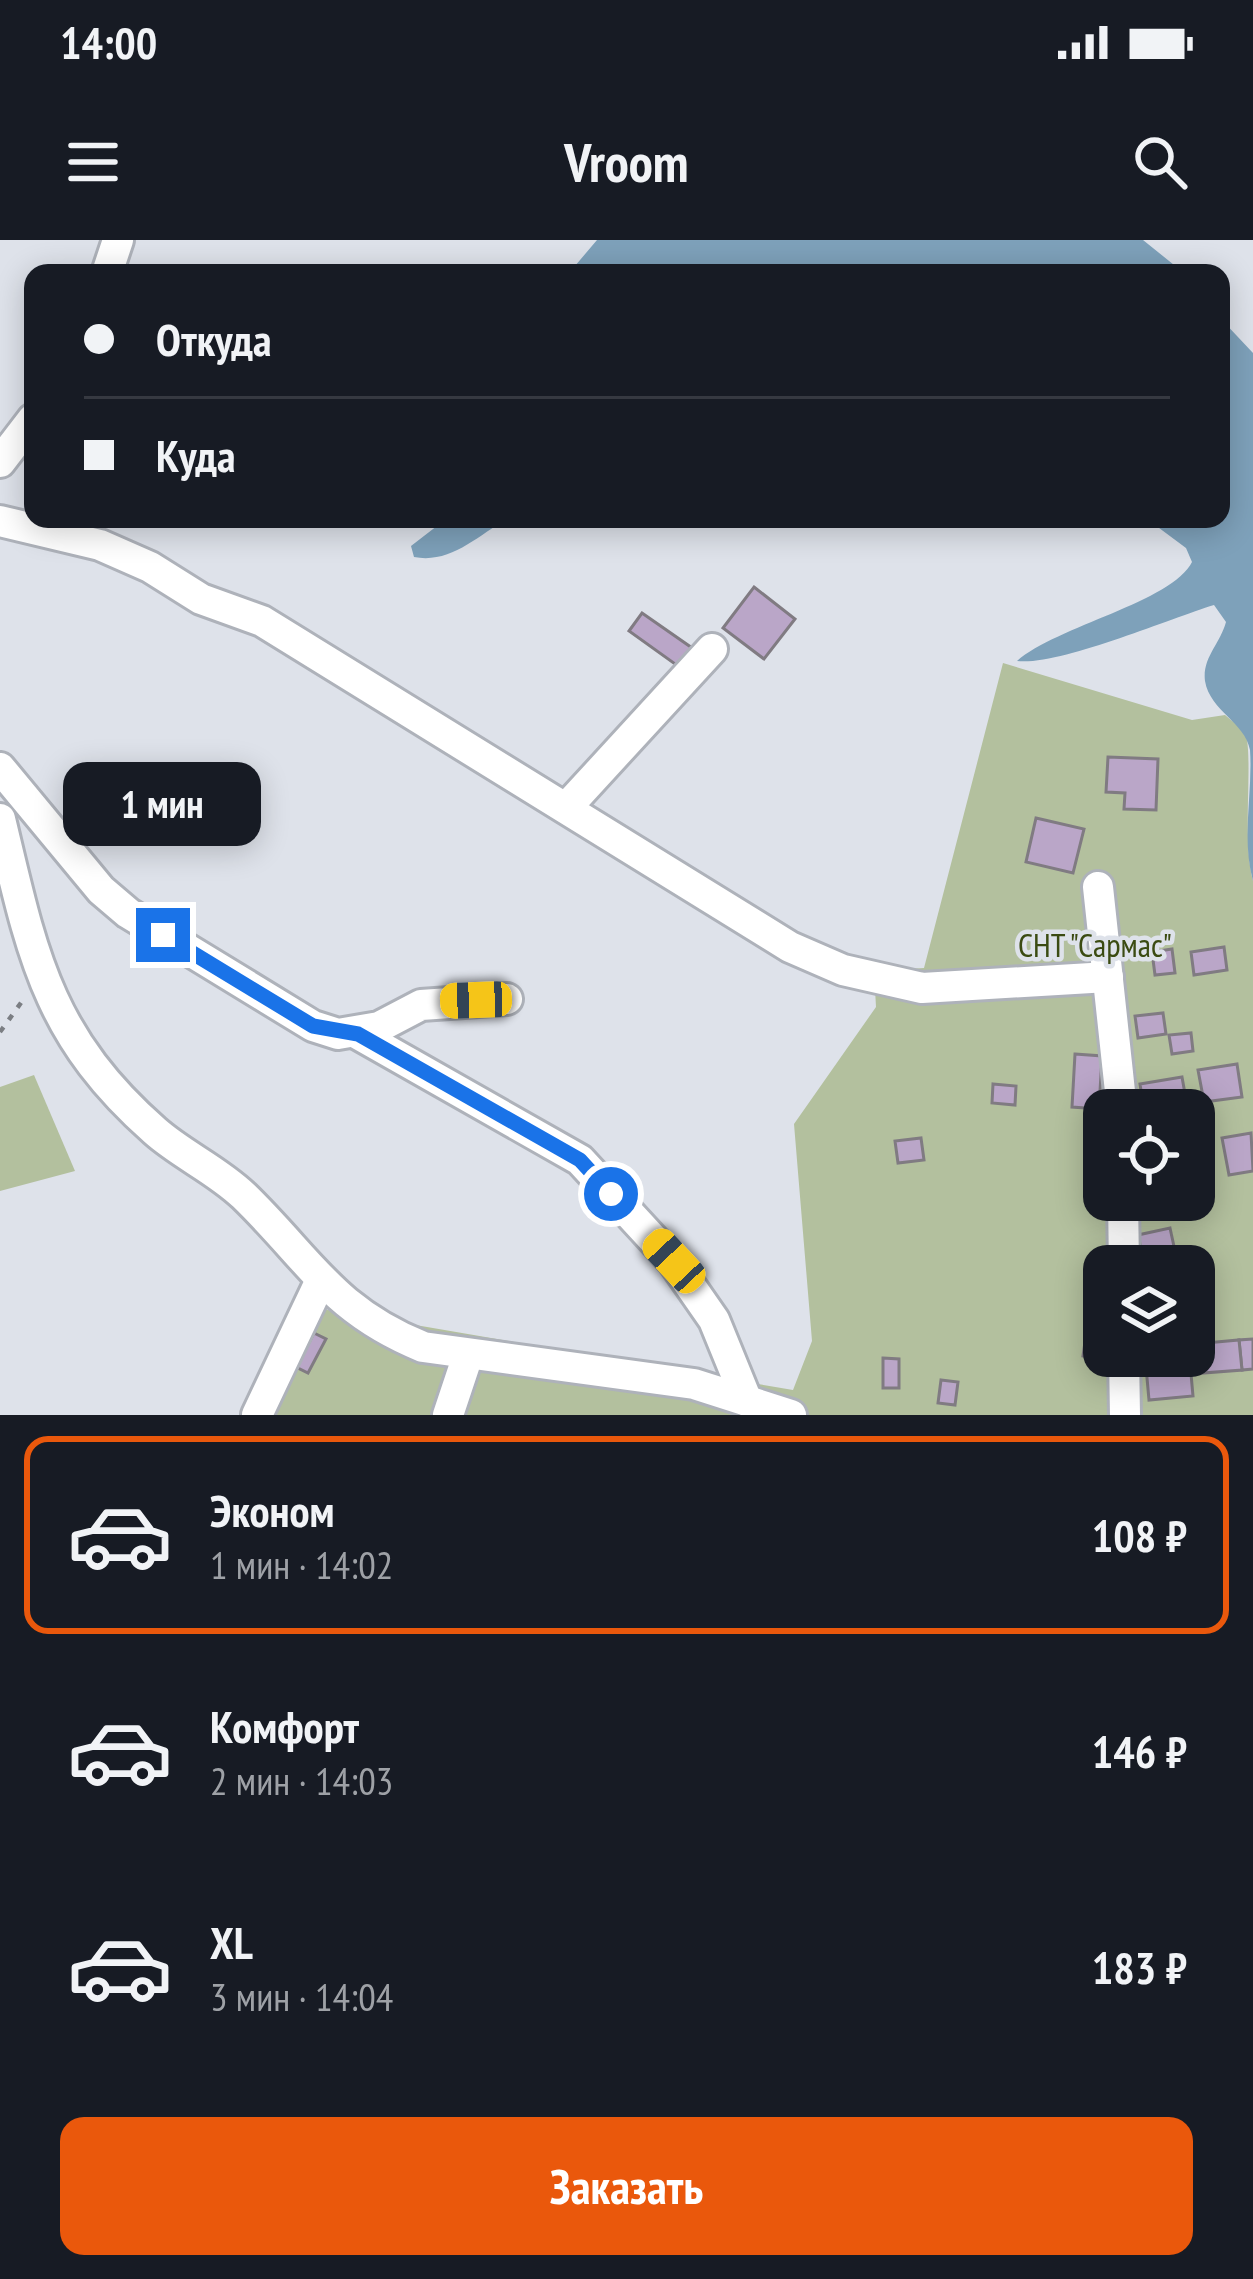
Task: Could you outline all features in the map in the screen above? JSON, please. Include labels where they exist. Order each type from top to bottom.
[{"type":"street","points":[[0,462],[24,431]]},
{"type":"street","points":[[29,528],[100,545],[150,567],[201,599],[262,621],[790,947],[843,970],[922,988],[1108,977]]},
{"type":"street","points":[[566,808],[712,650]]},
{"type":"street","points":[[0,768],[100,890],[128,913],[313,1026],[358,1034],[580,1160],[674,1261],[766,1409]]},
{"type":"street","points":[[0,819],[36,967],[64,1027],[95,1071],[157,1133],[238,1191],[336,1298],[382,1330],[422,1347],[694,1384],[766,1409]]},
{"type":"street","points":[[1098,887],[1120,1089]]},
{"type":"street","points":[[358,1034],[421,1005],[507,999]]},
{"type":"street","points":[[257,1415],[321,1280]]},
{"type":"street","points":[[448,1415],[469,1354]]},
{"type":"street","points":[[1124,1377],[1125,1415]]},
{"type":"path","points":[[0,1032],[22,1004],[36,967]]},
{"type":"green space","name":"СНТ \"Сармас\"","points":[[1003,663],[1192,720],[1225,715],[1244,732],[1253,881],[1253,1415],[240,1415],[299,1305],[793,1390],[812,1341],[794,1124],[876,1007],[874,971],[924,968]]},
{"type":"green space","points":[[34,1075],[75,1171],[0,1191],[0,1087]]},
{"type":"water","points":[[597,240],[1143,240],[1173,264],[577,264]]},
{"type":"water","points":[[1230,329],[1253,353],[1253,881],[1248,848],[1250,750],[1242,732],[1213,700],[1205,681],[1206,665],[1226,622],[1214,605],[1086,649],[1017,661],[1058,636],[1162,589],[1192,562],[1186,548],[1159,528],[1230,528]]},
{"type":"water","points":[[434,528],[493,528],[439,557],[414,557],[411,546]]},
{"type":"building","points":[[754,587],[795,619],[764,659],[723,628]]},
{"type":"building","points":[[642,613],[695,650],[682,669],[629,631]]},
{"type":"building","points":[[1108,757],[1158,759],[1156,810],[1124,809],[1125,793],[1106,792]]},
{"type":"building","points":[[1036,818],[1084,829],[1073,873],[1026,862]]},
{"type":"building","points":[[1224,947],[1227,970],[1194,975],[1191,952]]},
{"type":"building","points":[[1172,949],[1175,973],[1155,975],[1152,952]]},
{"type":"building","points":[[1163,1013],[1166,1034],[1138,1038],[1135,1016]]},
{"type":"building","points":[[1191,1033],[1193,1051],[1172,1054],[1169,1035]]},
{"type":"building","points":[[1075,1054],[1102,1056],[1100,1089],[1083,1089],[1083,1108],[1072,1107]]},
{"type":"building","points":[[1237,1064],[1242,1097],[1215,1101],[1215,1089],[1202,1089],[1198,1070]]},
{"type":"building","points":[[1182,1077],[1184,1089],[1141,1089],[1140,1084]]},
{"type":"building","points":[[993,1084],[1016,1086],[1015,1105],[992,1103]]},
{"type":"building","points":[[1251,1133],[1253,1171],[1229,1175],[1222,1138]]},
{"type":"building","points":[[921,1138],[924,1160],[898,1163],[895,1141]]},
{"type":"building","points":[[1170,1228],[1174,1245],[1140,1245],[1138,1235]]},
{"type":"building","points":[[314,1333],[326,1339],[308,1373],[296,1367]]},
{"type":"building","points":[[1253,1339],[1253,1369],[1242,1370],[1239,1340]]},
{"type":"building","points":[[1239,1340],[1242,1370],[1215,1372],[1215,1342]]},
{"type":"building","points":[[883,1358],[899,1359],[899,1388],[883,1388]]},
{"type":"building","points":[[1147,1377],[1191,1377],[1193,1396],[1149,1400]]},
{"type":"building","points":[[941,1380],[958,1382],[955,1405],[938,1403]]},
{"type":"route","points":[[163,935],[313,1026],[358,1034],[580,1160],[611,1194]]}]
